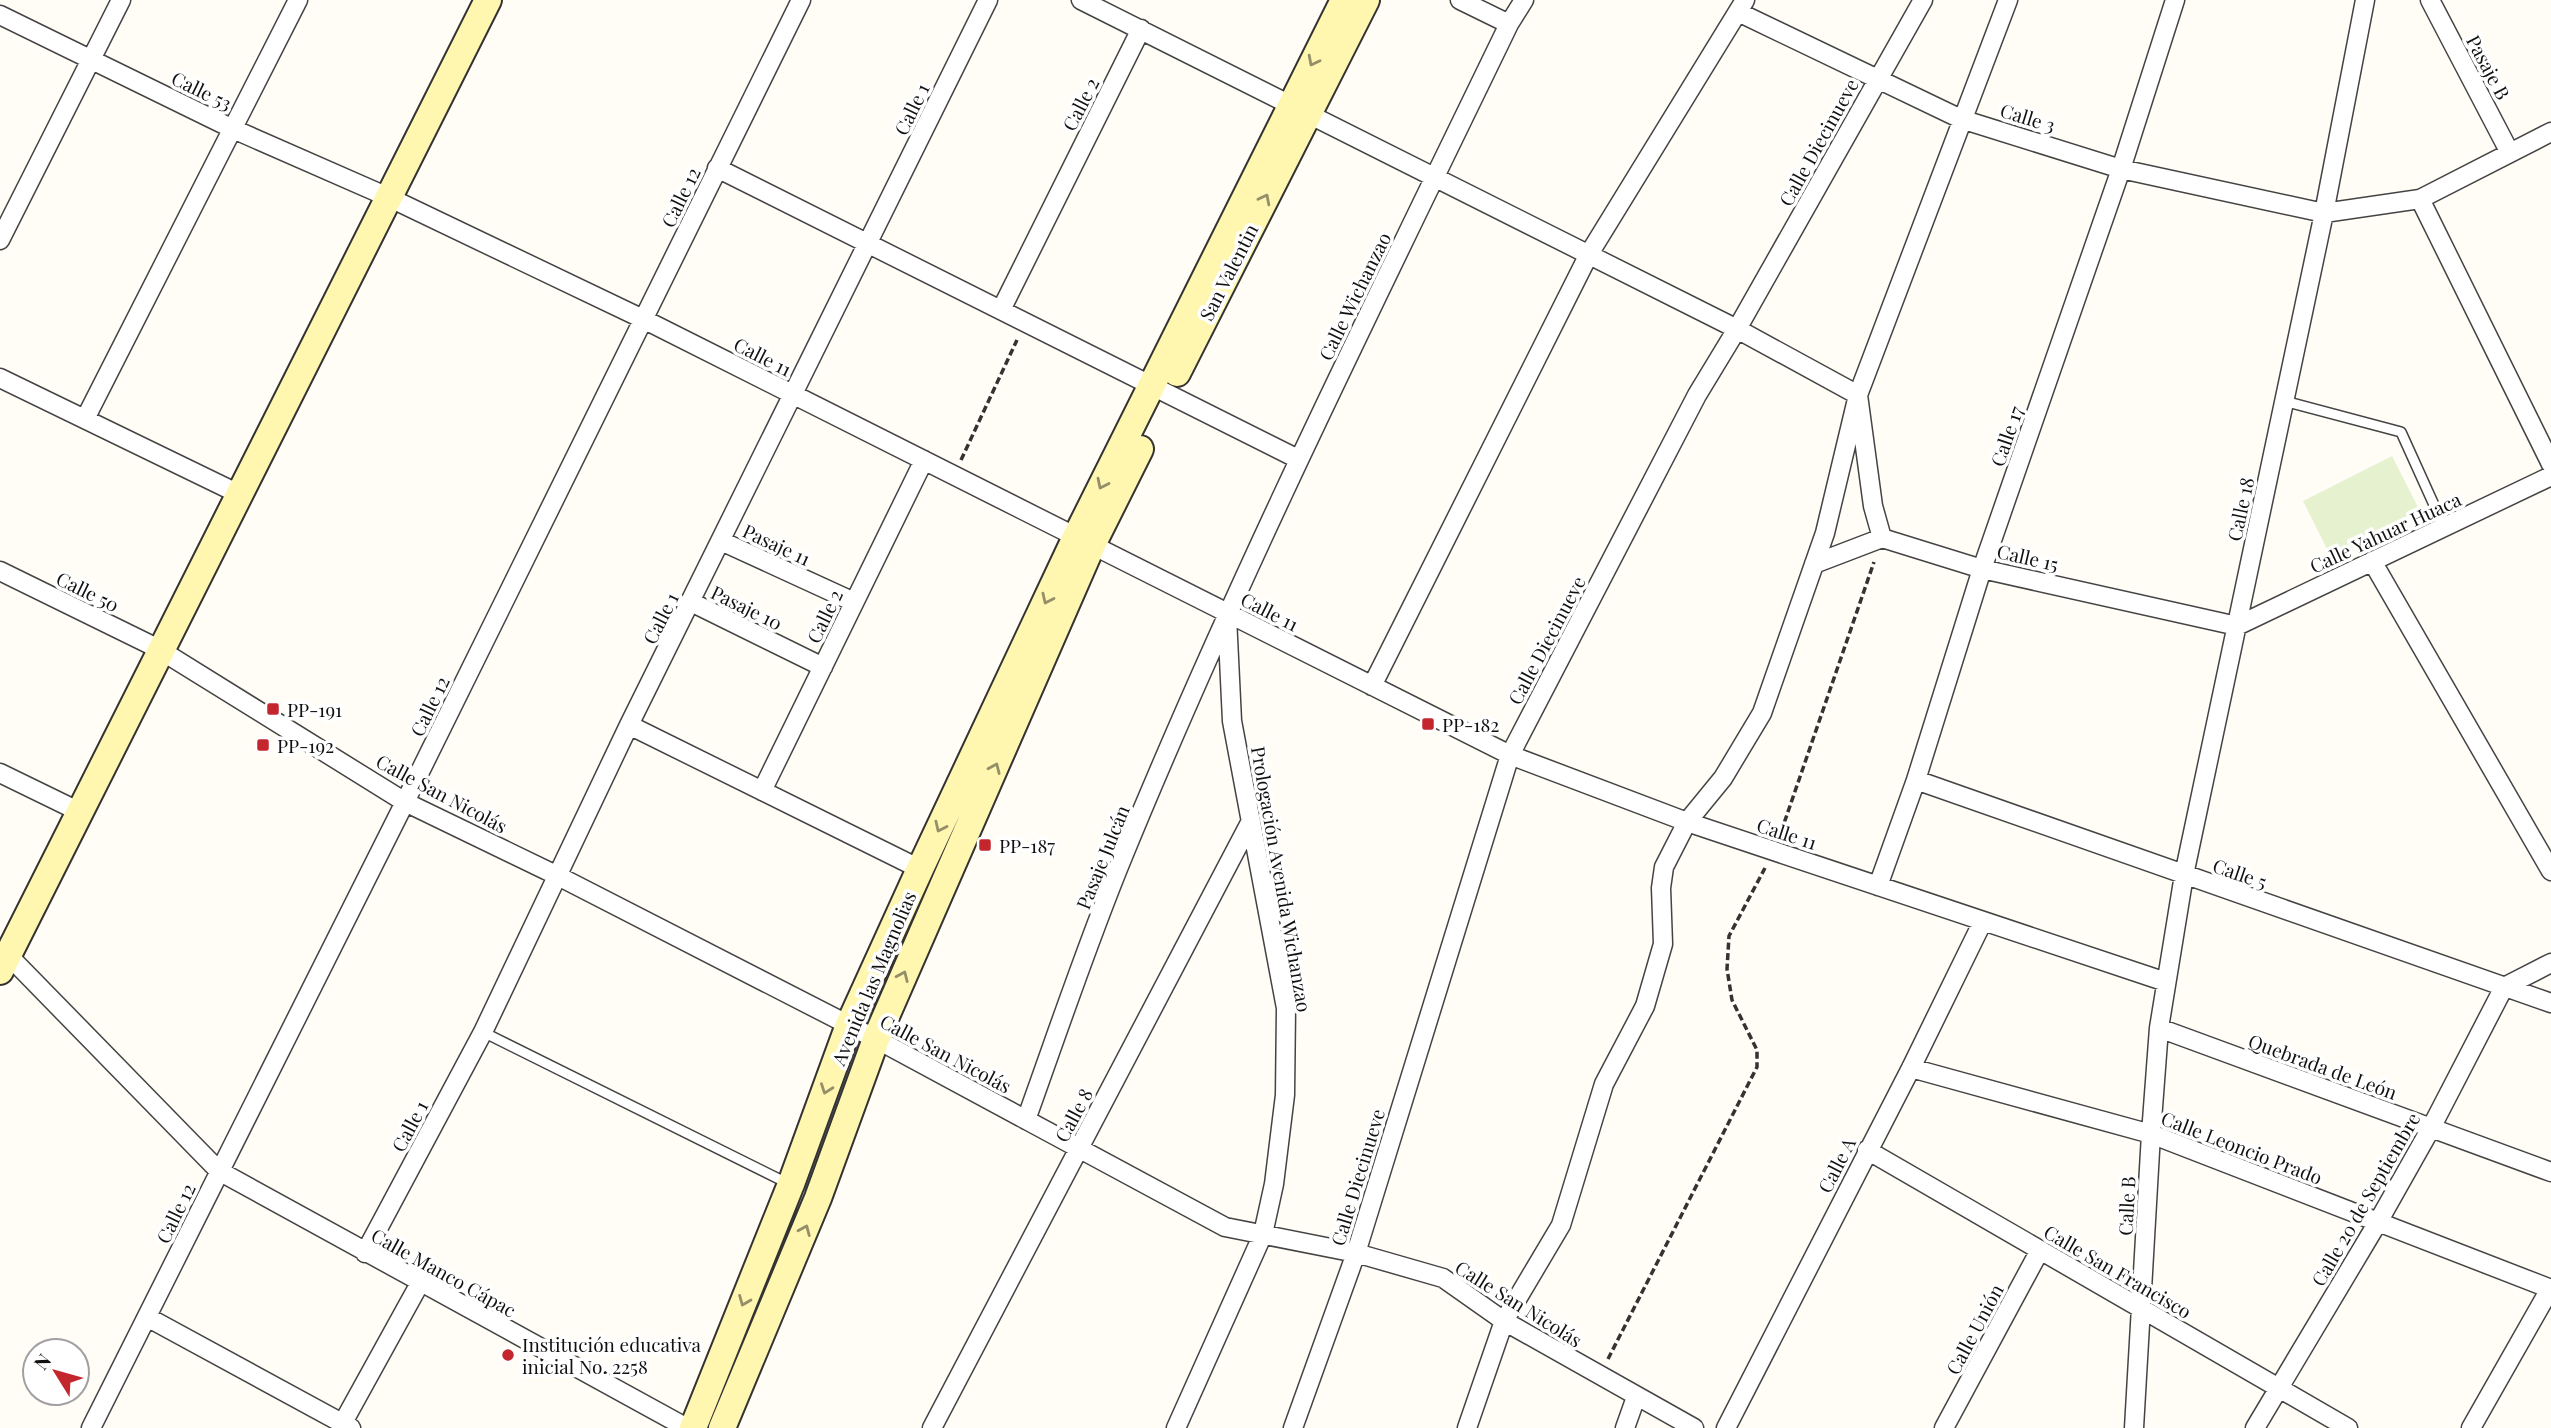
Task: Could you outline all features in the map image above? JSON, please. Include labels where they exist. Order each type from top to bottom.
[{"type":"main road","points":[[3,959],[80,812],[159,649],[488,0]]},
{"type":"main road","name":"San Valentin","points":[[1300,109],[1343,0]]},
{"type":"main road","name":"San Valentin","points":[[1084,541],[1300,109],[1366,0]]},
{"type":"main road","name":"Avenida las Magnolias","points":[[693,1428],[791,1184],[849,1025],[920,869],[1084,541]]},
{"type":"main road","name":"Avenida las Magnolias","points":[[722,1428],[818,1198],[876,1039],[1084,541]]},
{"type":"street","points":[[0,240],[121,0]]},
{"type":"street","points":[[85,419],[298,0]]},
{"type":"street","name":"Calle 12","points":[[91,1428],[405,802],[801,0]]},
{"type":"street","name":"Calle 1","points":[[365,1253],[483,1032],[629,725],[988,0]]},
{"type":"street","points":[[1081,0],[1737,329],[1858,395]]},
{"type":"street","points":[[1460,0],[1508,24]]},
{"type":"street","name":"Calle Wichanzao","points":[[1227,613],[1508,24],[1524,0]]},
{"type":"street","name":"Calle Diecinueve","points":[[1293,1428],[1356,1253],[1510,755],[1697,395],[1923,0]]},
{"type":"street","points":[[1467,1428],[1504,1321],[1561,1225],[1604,1084],[1644,1006],[1663,944],[1661,888],[1664,867],[1687,822],[1723,778],[1762,713],[1825,533],[1858,395],[2008,0]]},
{"type":"street","name":"Calle 17","points":[[1878,886],[1916,780],[1982,569],[2121,169],[2175,0]]},
{"type":"street","name":"Calle 18","points":[[2159,1028],[2184,875],[2324,213],[2365,0]]},
{"type":"street","name":"Pasaje B","points":[[2430,0],[2510,153]]},
{"type":"street","points":[[1372,686],[1588,254],[1741,6]]},
{"type":"street","name":"Calle 3","points":[[1741,6],[1961,119],[2121,169],[2324,213]]},
{"type":"street","name":"Calle 53","points":[[0,15],[233,129],[388,197]]},
{"type":"street","name":"Calle 2","points":[[1001,310],[1141,29]]},
{"type":"street","points":[[2324,213],[2420,199],[2551,132]]},
{"type":"street","points":[[718,168],[1298,460]]},
{"type":"street","name":"Calle 11","points":[[388,197],[643,319],[1510,755],[1687,822],[2166,982]]},
{"type":"street","points":[[2420,199],[2551,464]]},
{"type":"street","points":[[0,378],[239,494]]},
{"type":"street","points":[[1814,564],[1882,538],[1873,506],[1858,395]]},
{"type":"street","name":"Calle 2","points":[[762,791],[924,460]]},
{"type":"street","name":"Calle Yahuar Huaca","points":[[2237,625],[2551,476]]},
{"type":"street","name":"Calle 15","points":[[1882,538],[1982,569],[2237,625]]},
{"type":"street","name":"Pasaje 11","points":[[721,541],[855,602]]},
{"type":"street","points":[[2372,561],[2551,871]]},
{"type":"street","name":"Calle 50","points":[[0,571],[159,649]]},
{"type":"street","name":"Pasaje 10","points":[[691,602],[823,667]]},
{"type":"street","name":"Prologación Avenida Wichanzao","points":[[1176,1428],[1263,1234],[1274,1184],[1285,1095],[1286,1008],[1232,721],[1227,613]]},
{"type":"street","name":"Pasaje Julcán","points":[[1026,1120],[1123,857],[1227,613]]},
{"type":"street","name":"Calle San Nicolás","points":[[159,649],[405,802],[558,876],[849,1025],[1225,1227],[1356,1253],[1443,1278],[1504,1321],[1694,1428]]},
{"type":"street","points":[[629,725],[920,869]]},
{"type":"street","points":[[0,773],[80,812]]},
{"type":"street","name":"Calle 5","points":[[1916,780],[2551,1003]]},
{"type":"street","name":"Calle 8","points":[[932,1428],[1251,821]]},
{"type":"street","name":"Calle A","points":[[1726,1428],[1911,1068],[1983,921]]},
{"type":"street","name":"Calle Manco Cápac","points":[[3,959],[219,1171],[687,1428]]},
{"type":"street","points":[[2504,987],[2551,963]]},
{"type":"street","name":"Calle 20 de Septiembre","points":[[2255,1428],[2378,1222],[2431,1128],[2504,987]]},
{"type":"street","name":"Quebrada de León","points":[[2159,1028],[2551,1172]]},
{"type":"street","name":"Calle B","points":[[2134,1428],[2159,1028]]},
{"type":"street","name":"Calle Leoncio Prado","points":[[1911,1068],[2151,1134],[2550,1289]]},
{"type":"street","name":"Calle San Francisco","points":[[1867,1150],[2348,1428]]},
{"type":"street","name":"Calle Unión","points":[[1944,1428],[2040,1250]]},
{"type":"street","points":[[146,1317],[345,1426],[420,1283]]},
{"type":"street","points":[[2471,1428],[2550,1289]]},
{"type":"street","points":[[1625,1428],[1636,1397]]},
{"type":"lane","points":[[2284,401],[2401,432],[2444,527]]},
{"type":"lane","points":[[483,1032],[791,1184]]},
{"type":"path","points":[[953,475],[1026,322]]},
{"type":"path","points":[[1599,1376],[1757,1067],[1757,1050],[1732,1000],[1727,970],[1729,936],[1774,851],[1882,538]]},
{"type":"green space","points":[[2392,456],[2421,513],[2332,559],[2303,501]]},
{"type":"place","name":"PP-191","points":[[273,709]]},
{"type":"place","name":"PP-182","points":[[1428,724]]},
{"type":"place","name":"PP-192","points":[[263,745]]},
{"type":"place","name":"PP-187","points":[[985,845]]},
{"type":"place","name":"Institución educativa inicial No. 2258","points":[[508,1355]]}]
